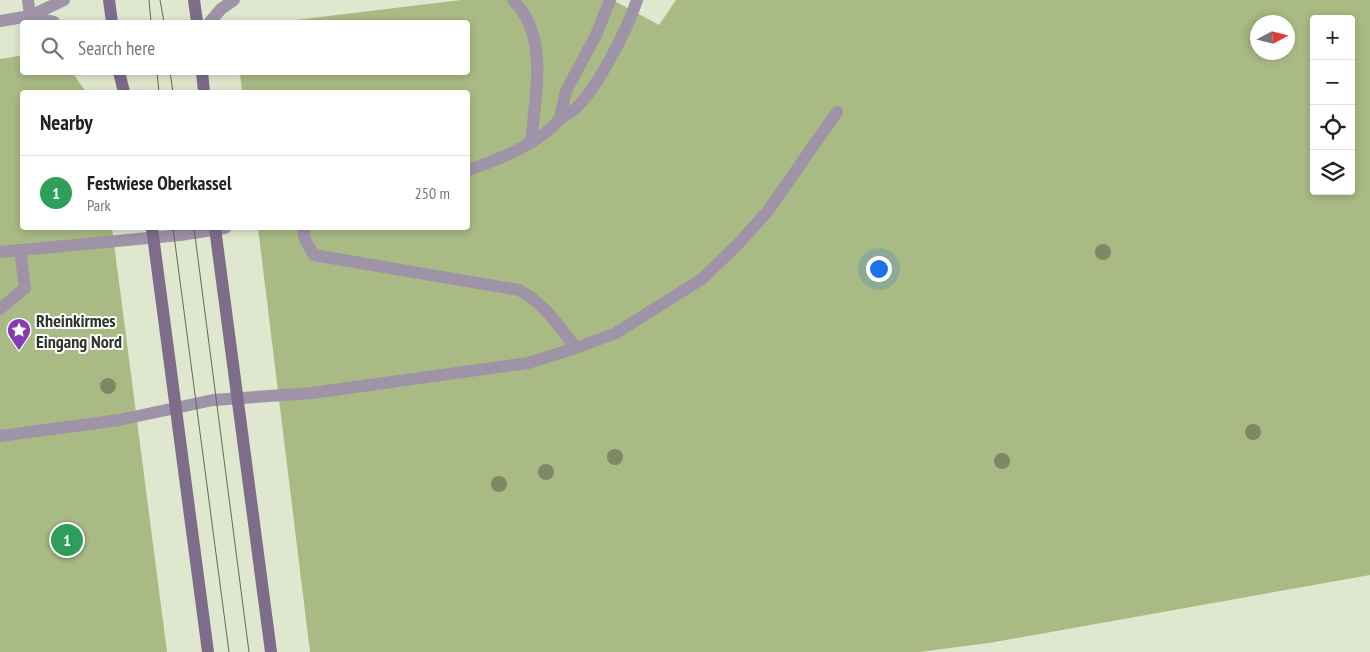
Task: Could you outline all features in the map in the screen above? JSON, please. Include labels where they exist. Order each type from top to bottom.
[{"type":"main road","points":[[109,0],[112,20]]},
{"type":"main road","points":[[194,0],[197,20]]},
{"type":"main road","points":[[120,75],[123,90]]},
{"type":"main road","points":[[202,75],[204,90]]},
{"type":"main road","points":[[152,230],[208,652]]},
{"type":"main road","points":[[216,230],[271,652]]},
{"type":"street","points":[[28,0],[30,16]]},
{"type":"street","points":[[0,21],[30,16],[64,0]]},
{"type":"street","points":[[212,20],[221,9],[234,0]]},
{"type":"street","points":[[513,0],[522,9],[528,20],[534,35],[537,54],[531,142]]},
{"type":"street","points":[[560,118],[566,91],[596,35],[610,0]]},
{"type":"street","points":[[470,169],[531,142],[550,129],[560,118],[576,109],[593,88],[620,40],[637,0]]},
{"type":"street","points":[[30,16],[46,20]]},
{"type":"street","points":[[0,436],[119,420],[213,400],[312,393],[528,363],[616,333],[702,278],[738,244],[767,212],[837,112]]},
{"type":"street","points":[[0,252],[180,235],[212,230]]},
{"type":"street","points":[[303,230],[305,240],[314,254],[519,290],[535,299],[548,311],[576,348]]},
{"type":"street","points":[[0,309],[25,288],[20,250]]},
{"type":"green space","points":[[461,0],[613,0],[659,25],[676,0],[1370,0],[1370,575],[989,643],[919,652],[310,652],[258,230],[470,230],[470,90],[242,90],[240,75],[470,75],[470,20],[296,20]]},
{"type":"green space","points":[[20,56],[20,75],[74,75],[85,90],[20,90],[20,230],[112,230],[167,652],[0,652],[0,59]]},
{"type":"tram line","points":[[149,0],[151,20]]},
{"type":"tram line","points":[[160,0],[164,20]]},
{"type":"tram line","points":[[157,75],[159,90]]},
{"type":"tram line","points":[[170,75],[173,90]]},
{"type":"tram line","points":[[173,230],[229,652]]},
{"type":"tram line","points":[[194,230],[249,652]]},
{"type":"place","name":"Rheinkirmes Eingang Nord","points":[[19,351]]},
{"type":"place","name":"Festwiese Oberkassel","points":[[67,540]]}]
